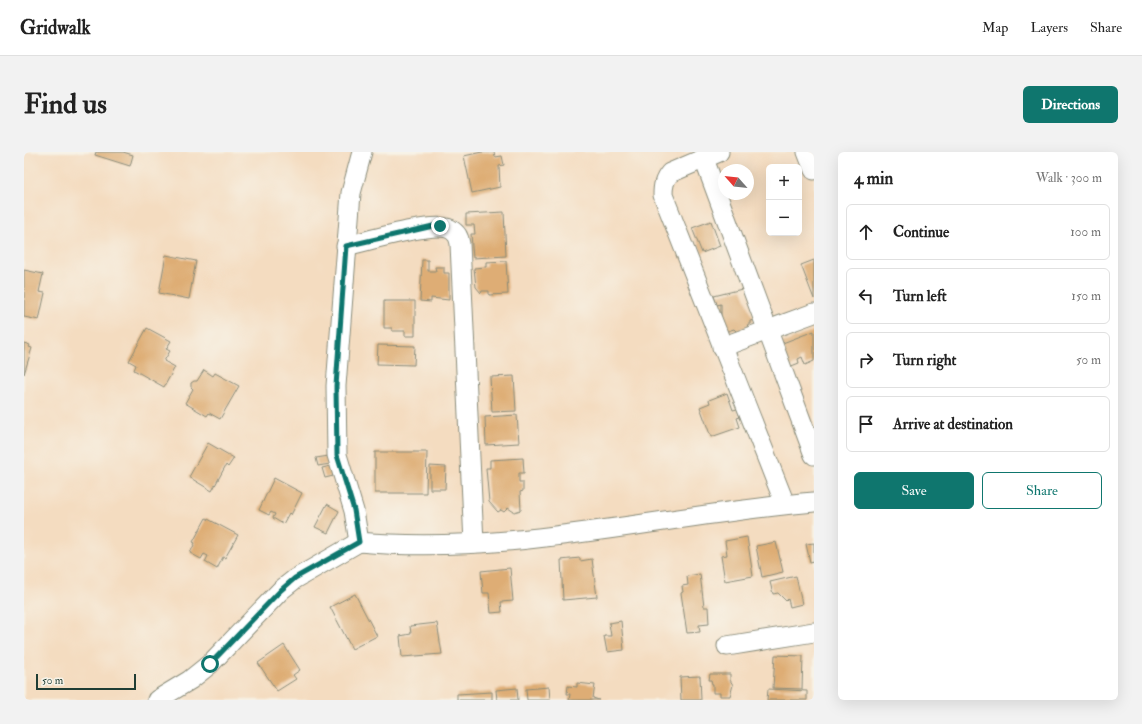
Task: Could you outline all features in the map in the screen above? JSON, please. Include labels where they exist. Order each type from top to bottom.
[{"type":"street","points":[[359,542],[354,510],[337,455],[336,386],[351,193],[362,152]]},
{"type":"street","points":[[807,152],[814,170]]},
{"type":"street","points":[[785,504],[663,195],[663,185],[670,173],[711,155],[767,329],[814,455]]},
{"type":"street","points":[[346,246],[433,226],[451,230],[458,235],[460,244],[474,543]]},
{"type":"street","points":[[722,347],[767,329],[814,313]]},
{"type":"street","points":[[157,700],[190,680],[210,664],[281,590],[295,578],[359,542],[382,544],[474,543],[585,532],[785,504],[814,502]]},
{"type":"street","points":[[727,646],[814,632]]},
{"type":"building","points":[[96,152],[123,152],[133,155],[130,166],[95,155]]},
{"type":"building","points":[[482,152],[494,152],[495,157],[502,156],[504,165],[499,166],[500,187],[472,193],[464,156]]},
{"type":"building","points":[[504,212],[506,256],[473,258],[471,234],[475,234],[474,225],[466,225],[466,214]]},
{"type":"building","points":[[711,221],[720,246],[702,253],[692,228]]},
{"type":"building","points":[[166,255],[196,261],[189,299],[159,293]]},
{"type":"building","points":[[422,260],[428,260],[428,271],[436,271],[435,267],[444,267],[444,273],[449,273],[449,300],[431,298],[431,302],[420,301]]},
{"type":"building","points":[[814,260],[814,299],[801,265]]},
{"type":"building","points":[[506,261],[508,294],[489,295],[489,291],[482,291],[481,293],[476,287],[474,268],[486,267],[486,262]]},
{"type":"building","points":[[24,270],[43,274],[39,292],[45,293],[39,320],[24,317]]},
{"type":"building","points":[[742,289],[754,320],[750,321],[750,324],[748,324],[746,330],[737,332],[734,329],[725,332],[721,318],[721,304],[717,305],[714,296]]},
{"type":"building","points":[[384,301],[415,301],[415,336],[405,336],[405,331],[392,331],[392,328],[384,328]]},
{"type":"building","points":[[147,328],[171,341],[166,349],[170,351],[164,361],[175,367],[164,387],[134,370],[136,365],[129,361]]},
{"type":"building","points":[[814,331],[814,361],[805,365],[802,357],[798,359],[799,363],[789,367],[780,344]]},
{"type":"building","points":[[24,343],[30,345],[29,347],[32,348],[24,374]]},
{"type":"building","points":[[378,345],[415,346],[414,365],[377,364]]},
{"type":"building","points":[[204,370],[213,376],[215,373],[239,386],[220,419],[209,413],[207,416],[185,403],[193,389],[191,387],[191,383],[197,381]]},
{"type":"building","points":[[514,376],[516,411],[492,412],[490,377]]},
{"type":"building","points":[[727,393],[733,410],[737,409],[740,417],[737,418],[740,427],[711,437],[700,407],[710,403],[709,400]]},
{"type":"building","points":[[517,415],[519,443],[486,445],[485,417]]},
{"type":"building","points":[[208,443],[234,458],[228,467],[226,465],[212,491],[189,477]]},
{"type":"building","points":[[375,452],[427,452],[426,493],[375,493]]},
{"type":"building","points":[[329,456],[330,464],[318,466],[316,458]]},
{"type":"building","points":[[523,458],[524,473],[519,473],[519,482],[523,482],[523,491],[520,492],[521,510],[514,512],[508,508],[504,512],[501,510],[498,512],[489,502],[486,468],[490,468],[490,460]]},
{"type":"building","points":[[331,466],[333,476],[325,478],[322,468]]},
{"type":"building","points":[[430,466],[446,467],[445,489],[430,489]]},
{"type":"building","points":[[274,478],[302,493],[291,515],[289,513],[283,524],[273,518],[275,514],[271,512],[269,515],[259,510]]},
{"type":"building","points":[[327,504],[339,511],[328,533],[315,527]]},
{"type":"building","points":[[206,518],[238,535],[225,558],[223,557],[217,569],[205,562],[208,556],[204,554],[201,559],[190,553],[195,543],[193,542]]},
{"type":"building","points":[[747,537],[753,576],[725,581],[721,556],[727,555],[725,541]]},
{"type":"building","points":[[776,542],[783,572],[762,577],[756,546]]},
{"type":"building","points":[[814,543],[814,561],[810,562],[806,544]]},
{"type":"building","points":[[580,558],[580,561],[592,559],[597,597],[563,600],[561,560]]},
{"type":"building","points":[[510,568],[513,601],[501,602],[502,612],[491,613],[489,593],[483,593],[481,571]]},
{"type":"building","points":[[700,574],[704,607],[708,607],[709,624],[699,625],[700,632],[687,633],[681,593],[683,592],[682,586],[688,585],[687,576]]},
{"type":"building","points":[[796,576],[802,604],[790,607],[788,599],[786,601],[778,593],[773,594],[770,582]]},
{"type":"building","points":[[355,594],[377,636],[352,649],[330,607]]},
{"type":"building","points":[[621,621],[624,650],[607,652],[604,636],[611,636],[609,623]]},
{"type":"building","points":[[437,623],[442,654],[402,657],[400,636],[411,634],[410,626]]},
{"type":"building","points":[[284,645],[300,670],[293,675],[296,679],[277,691],[258,663]]},
{"type":"building","points":[[775,655],[803,656],[802,689],[773,688]]},
{"type":"building","points":[[710,674],[730,674],[730,680],[733,685],[730,696],[720,696],[720,693],[713,693],[713,684],[711,680],[709,680]]},
{"type":"building","points":[[700,676],[701,700],[681,700],[680,677]]},
{"type":"building","points":[[577,683],[595,685],[593,698],[599,700],[569,700],[570,694],[567,694],[568,686],[577,687]]},
{"type":"building","points":[[549,687],[550,700],[527,700],[526,689]]},
{"type":"building","points":[[517,688],[518,700],[497,700],[496,690]]},
{"type":"building","points":[[768,689],[807,691],[807,700],[767,700]]},
{"type":"building","points":[[492,692],[492,700],[457,700],[457,694]]},
{"type":"route","points":[[210,664],[281,590],[295,578],[359,542],[354,510],[337,455],[336,386],[346,246],[433,226],[440,226]]}]
